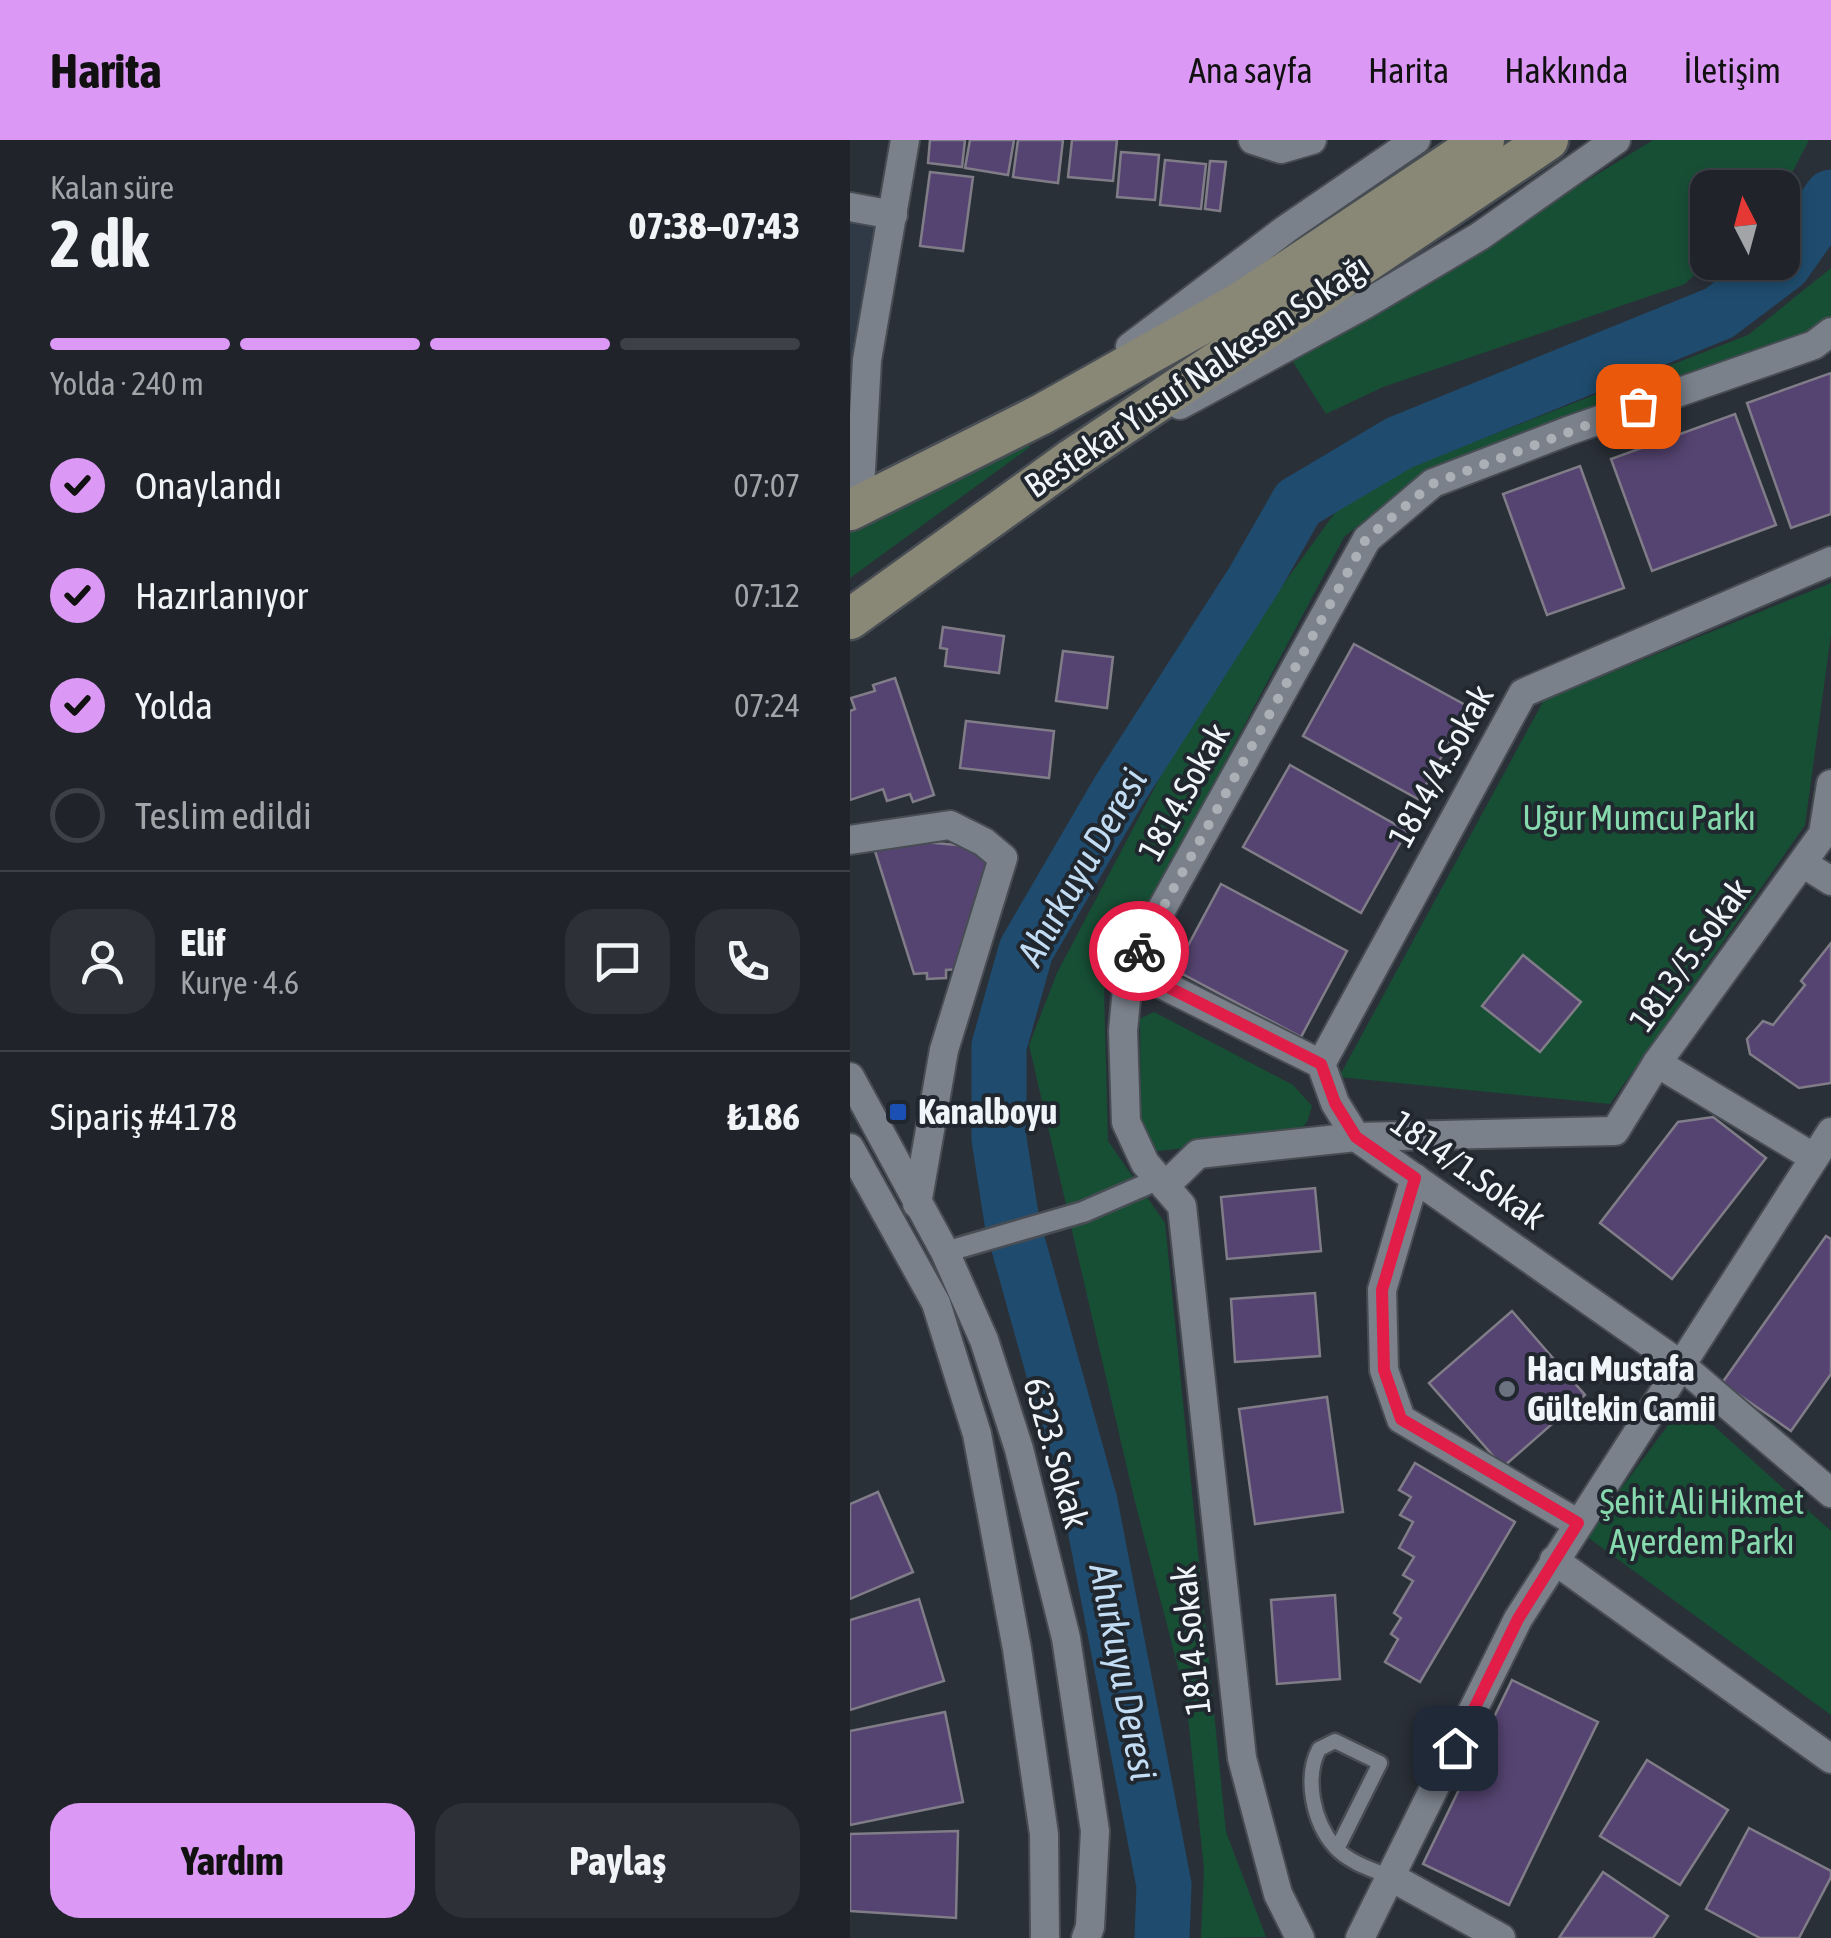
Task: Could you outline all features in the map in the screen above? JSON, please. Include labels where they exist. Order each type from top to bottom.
[{"type":"main road","name":"Bestekar Yusuf Nalkesen Sokağı","points":[[854,508],[1042,414],[1240,302],[1484,140]]},
{"type":"main road","name":"Bestekar Yusuf Nalkesen Sokağı","points":[[850,619],[1072,460],[1548,140]]},
{"type":"street","points":[[854,508],[867,360],[905,140]]},
{"type":"street","points":[[1253,140],[1281,149],[1312,140]]},
{"type":"street","points":[[1042,414],[1286,229],[1416,140]]},
{"type":"street","points":[[1072,460],[1226,382],[1364,305],[1480,236],[1616,140]]},
{"type":"street","points":[[850,207],[892,215]]},
{"type":"street","name":"1814.Sokak","points":[[1300,1938],[1278,1894],[1242,1758],[1182,1206],[1145,1163],[1126,1122],[1123,1031],[1130,968],[1366,539],[1432,484],[1814,344],[1831,332]]},
{"type":"street","name":"1814/4.Sokak","points":[[1321,1064],[1523,693],[1831,561]]},
{"type":"street","name":"1813/5.Sokak","points":[[1356,1137],[1615,1132],[1657,1063],[1823,834],[1831,784]]},
{"type":"street","points":[[850,840],[950,825],[984,842],[1004,858],[944,1050],[917,1204]]},
{"type":"street","points":[[1804,864],[1831,881]]},
{"type":"street","points":[[1130,968],[1321,1064]]},
{"type":"street","name":"1813/5.Sokak","points":[[1657,1063],[1812,1158]]},
{"type":"street","name":"1814/1.Sokak","points":[[1321,1064],[1335,1103],[1356,1137],[1682,1365],[1831,1493]]},
{"type":"street","name":"6323. Sokak","points":[[850,1077],[945,1252],[984,1340],[1019,1449],[1066,1638],[1096,1831],[1086,1938]]},
{"type":"street","points":[[1360,1938],[1518,1619],[1831,1132]]},
{"type":"street","points":[[945,1252],[1083,1212],[1162,1182],[1198,1154],[1356,1137]]},
{"type":"street","points":[[850,1148],[936,1303],[977,1434],[1018,1649],[1044,1834],[1045,1938]]},
{"type":"street","points":[[1415,1178],[1382,1290],[1384,1370],[1401,1419],[1578,1523]]},
{"type":"street","points":[[1554,1560],[1831,1759]]},
{"type":"street","points":[[1391,1877],[1500,1938]]},
{"type":"lane","points":[[1336,1849],[1380,1764],[1335,1741],[1319,1749],[1311,1776],[1316,1808],[1336,1849],[1391,1877]]},
{"type":"shaded area","points":[[850,213],[881,218],[850,374]]},
{"type":"green space","points":[[1653,140],[1809,140],[1793,170],[1690,170],[1690,279],[1685,284],[1383,387],[1326,414],[1293,362]]},
{"type":"green space","points":[[1831,268],[1831,323],[1822,335],[1566,424],[1407,486],[1344,537],[1104,990],[1108,1141],[1165,1223],[1226,1832],[1266,1937],[1201,1938],[1204,1869],[1186,1698],[1134,1498],[1029,1045],[1057,973],[1205,692],[1337,510],[1391,468],[1492,435],[1748,335]]},
{"type":"green space","points":[[1024,442],[1030,447],[850,578],[850,527]]},
{"type":"green space","name":"Uğur Mumcu Parkı","points":[[1831,583],[1831,634],[1805,825],[1610,1104],[1339,1077],[1544,700]]},
{"type":"green space","points":[[1154,1012],[1293,1085],[1312,1106],[1307,1122],[1295,1135],[1150,1152],[1141,1144],[1140,1019]]},
{"type":"green space","name":"Şehit Ali Hikmet Ayerdem Parkı","points":[[1686,1401],[1831,1531],[1831,1715],[1586,1536]]},
{"type":"building","points":[[930,140],[965,140],[962,167],[928,163]]},
{"type":"building","points":[[970,140],[1014,140],[1008,175],[965,168]]},
{"type":"building","points":[[1018,140],[1063,140],[1058,183],[1013,177]]},
{"type":"building","points":[[1072,140],[1117,140],[1113,181],[1068,177]]},
{"type":"building","points":[[1121,152],[1159,155],[1155,200],[1117,197]]},
{"type":"building","points":[[1165,160],[1206,164],[1201,209],[1160,205]]},
{"type":"building","points":[[1210,161],[1226,162],[1220,211],[1205,209]]},
{"type":"building","points":[[930,172],[973,177],[963,251],[920,246]]},
{"type":"building","points":[[1831,373],[1831,514],[1791,528],[1747,403]]},
{"type":"building","points":[[1735,414],[1776,525],[1652,571],[1611,459]]},
{"type":"building","points":[[1580,466],[1624,588],[1547,615],[1503,494]]},
{"type":"building","points":[[943,627],[1004,636],[999,673],[945,666],[947,649],[940,648]]},
{"type":"building","points":[[1354,644],[1469,707],[1418,799],[1303,736]]},
{"type":"building","points":[[1063,651],[1113,657],[1107,708],[1056,701]]},
{"type":"building","points":[[895,678],[934,795],[913,802],[910,794],[887,801],[883,789],[850,800],[850,711],[855,709],[851,698],[875,691],[873,685]]},
{"type":"building","points":[[966,721],[1054,731],[1049,778],[960,768]]},
{"type":"building","points":[[1290,765],[1407,831],[1361,913],[1243,847]]},
{"type":"building","points":[[883,838],[988,848],[995,858],[960,969],[946,970],[946,978],[927,979],[927,973],[914,974],[874,848]]},
{"type":"building","points":[[1221,884],[1347,951],[1301,1037],[1175,970]]},
{"type":"building","points":[[1831,943],[1831,1083],[1799,1088],[1750,1054],[1747,1039],[1763,1021],[1773,1025],[1805,985],[1801,981]]},
{"type":"building","points":[[1523,955],[1581,1002],[1540,1052],[1482,1006]]},
{"type":"building","points":[[1713,1117],[1766,1158],[1672,1279],[1600,1223],[1678,1122]]},
{"type":"building","points":[[1315,1188],[1321,1251],[1227,1259],[1221,1197]]},
{"type":"building","points":[[1826,1236],[1831,1239],[1831,1374],[1791,1431],[1722,1383]]},
{"type":"building","points":[[1315,1293],[1320,1356],[1235,1362],[1231,1299]]},
{"type":"building","name":"Hacı Mustafa Gültekin Camii","points":[[1512,1311],[1585,1395],[1503,1467],[1429,1383]]},
{"type":"building","points":[[1327,1397],[1343,1512],[1255,1524],[1239,1409]]},
{"type":"building","points":[[1415,1463],[1515,1522],[1420,1682],[1385,1662],[1398,1639],[1391,1634],[1401,1618],[1394,1613],[1413,1581],[1403,1575],[1414,1557],[1399,1548],[1413,1522],[1400,1515],[1411,1497],[1399,1490]]},
{"type":"building","points":[[878,1492],[913,1572],[850,1599],[850,1504]]},
{"type":"building","points":[[1335,1595],[1340,1679],[1277,1684],[1271,1600]]},
{"type":"building","points":[[919,1599],[944,1681],[850,1710],[850,1620]]},
{"type":"building","points":[[1512,1680],[1598,1722],[1509,1905],[1423,1864]]},
{"type":"building","points":[[945,1712],[963,1802],[850,1825],[850,1731]]},
{"type":"building","points":[[1647,1760],[1728,1810],[1680,1885],[1600,1836]]},
{"type":"building","points":[[1749,1828],[1831,1871],[1799,1938],[1760,1938],[1706,1909]]},
{"type":"building","points":[[958,1831],[956,1918],[850,1911],[850,1834]]},
{"type":"building","points":[[1603,1872],[1668,1916],[1653,1938],[1559,1938]]},
{"type":"waterway","name":"Ahırkuyu Deresi","points":[[1162,1938],[1164,1885],[1090,1502],[1012,1222],[999,1139],[999,1046],[1026,950],[1118,792],[1254,580],[1298,503],[1399,443],[1719,313],[1784,264],[1831,197]]},
{"type":"way so far","points":[[1139,951],[1366,539],[1432,484],[1638,406]]},
{"type":"place","name":"Kanalboyu","points":[[898,1112]]},
{"type":"place","name":"Hacı Mustafa Gültekin Camii","points":[[1507,1389]]},
{"type":"route","points":[[1139,951],[1130,968],[1321,1064],[1335,1103],[1356,1137],[1415,1178],[1382,1290],[1384,1370],[1401,1419],[1578,1523],[1518,1619],[1455,1748]]}]
